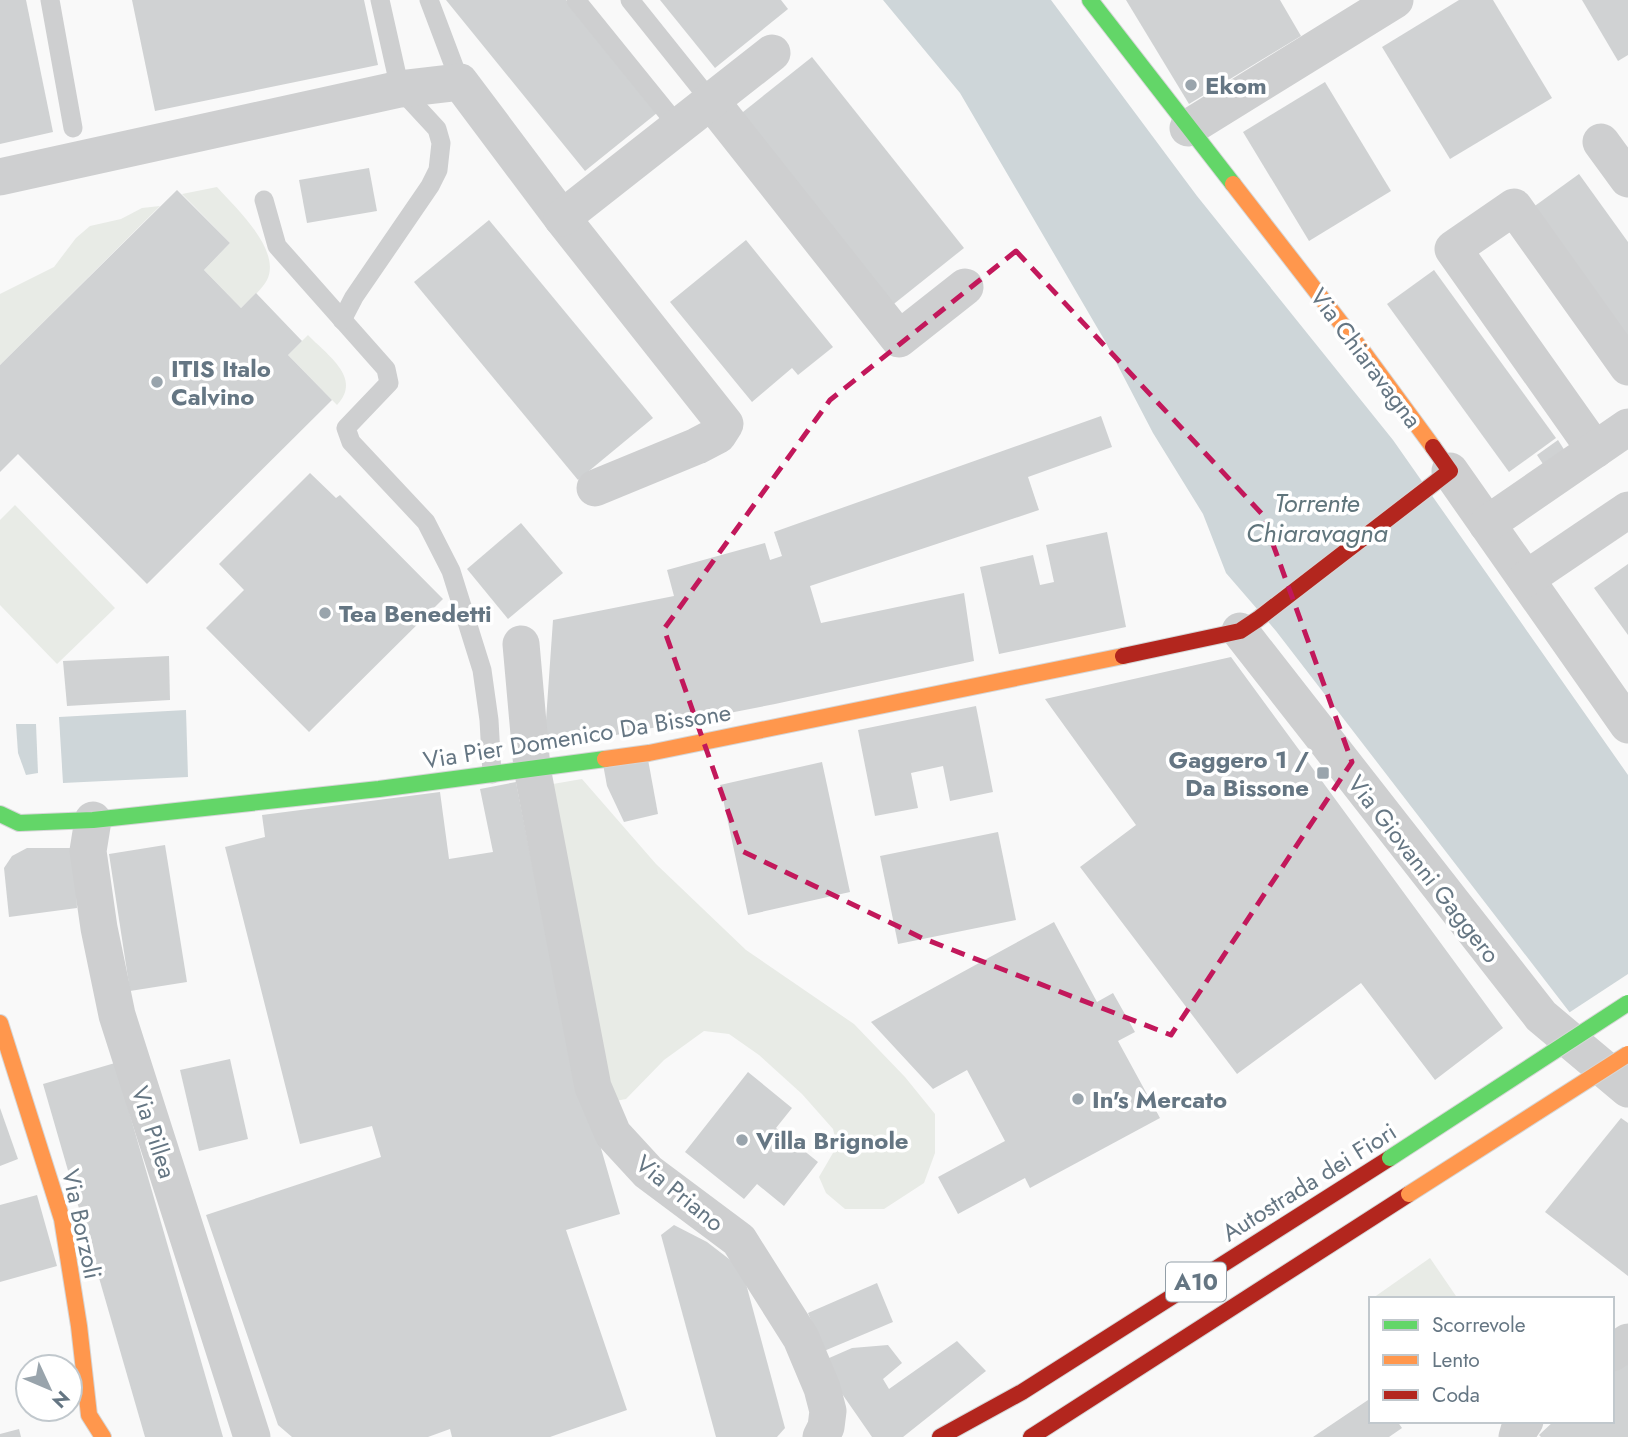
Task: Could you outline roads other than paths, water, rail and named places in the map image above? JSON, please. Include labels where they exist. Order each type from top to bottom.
[{"type":"main road","name":"Via Chiaravagna","points":[[1090,0],[1361,349],[1442,477]]},
{"type":"main road","points":[[1249,625],[1442,477]]},
{"type":"main road","name":"Via Pier Domenico Da Bissone","points":[[0,814],[19,823],[93,820],[649,753],[1249,625]]},
{"type":"main road","name":"Autostrada dei Fiori","points":[[940,1437],[1001,1405],[1628,1003]]},
{"type":"main road","name":"Via Borzoli","points":[[0,1023],[62,1219],[79,1326],[89,1415],[103,1437]]},
{"type":"main road","name":"A10","points":[[1031,1437],[1628,1054]]},
{"type":"street","points":[[1188,128],[1395,0]]},
{"type":"street","points":[[562,218],[772,53]]},
{"type":"street","points":[[0,177],[400,89],[460,82],[562,218],[725,424],[718,435],[697,446],[595,488]]},
{"type":"street","points":[[710,100],[899,339],[965,287]]},
{"type":"street","points":[[1601,142],[1628,179]]},
{"type":"street","points":[[1595,450],[1454,250],[1514,207],[1628,367]]},
{"type":"street","points":[[1487,524],[1628,427]]},
{"type":"street","name":"Via Chiaravagna","points":[[1442,477],[1487,524],[1628,725]]},
{"type":"street","points":[[1526,579],[1628,510]]},
{"type":"street","name":"Via Giovanni Gaggero","points":[[1249,625],[1541,1016],[1628,1089]]},
{"type":"street","name":"Via Priano","points":[[521,644],[532,768],[593,1087],[613,1134],[648,1172],[739,1240],[801,1338],[828,1411],[826,1427],[821,1437]]},
{"type":"street","name":"Via Pillea","points":[[93,820],[88,851],[99,928],[117,1015],[252,1437]]},
{"type":"lane","points":[[50,0],[74,128]]},
{"type":"lane","points":[[342,320],[354,297],[430,186],[438,170],[441,143],[437,130],[400,89],[380,0]]},
{"type":"lane","points":[[429,0],[460,82]]},
{"type":"lane","points":[[576,0],[678,126]]},
{"type":"lane","points":[[630,0],[710,100]]},
{"type":"lane","points":[[264,200],[277,246],[386,369],[389,383],[346,428],[351,442],[426,522],[451,571],[482,670],[489,720],[492,774]]},
{"type":"water","name":"Torrente Chiaravagna","points":[[883,0],[1051,0],[1197,196],[1393,440],[1628,775],[1628,1038],[1574,1018],[1276,631],[1226,573],[1203,514],[1153,433],[1105,341],[960,93]]},
{"type":"water","points":[[186,710],[188,777],[63,783],[59,717]]},
{"type":"water","points":[[16,724],[36,724],[38,773],[26,775],[18,753]]},
{"type":"place","name":"Ekom","points":[[1191,85]]},
{"type":"place","name":"ITIS Italo Calvino","points":[[157,382]]},
{"type":"place","name":"Tea Benedetti","points":[[325,613]]},
{"type":"place","name":"Gaggero 1 / Da Bissone","points":[[1323,773]]},
{"type":"place","name":"In's Mercato","points":[[1078,1099]]},
{"type":"place","name":"Villa Brignole","points":[[742,1140]]}]
